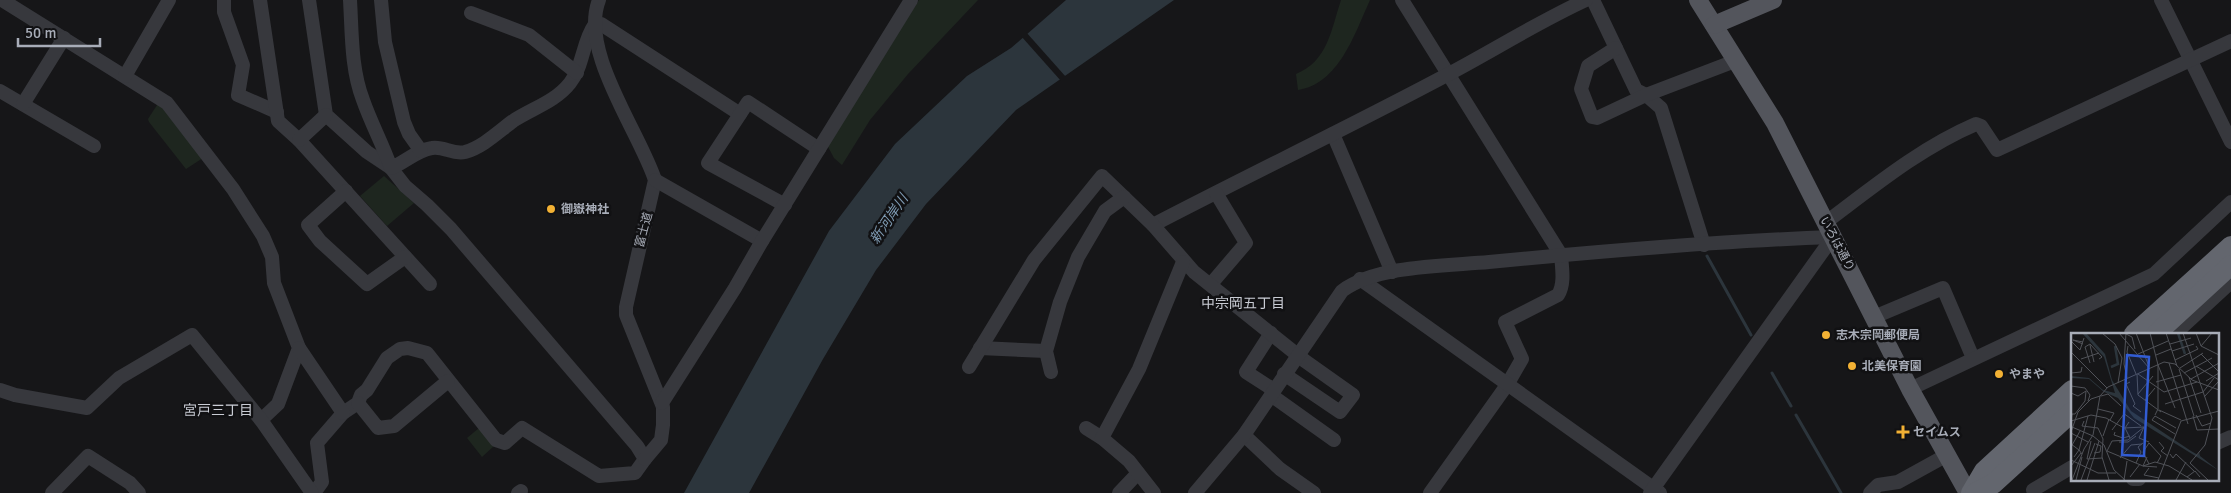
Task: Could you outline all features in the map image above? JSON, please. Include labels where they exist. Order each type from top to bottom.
[{"type":"highway","points":[[2135,333],[2231,246]]},
{"type":"highway","points":[[2159,332],[2231,265]]},
{"type":"highway","points":[[1969,493],[1984,471],[2071,391]]},
{"type":"highway","points":[[1975,493],[1994,484],[2071,413]]},
{"type":"main road","name":"いろは通り","points":[[1698,0],[1775,123],[1910,389],[1969,493]]},
{"type":"main road","points":[[1714,25],[1773,0]]},
{"type":"street","points":[[2,0],[167,103],[233,189],[263,236],[272,257],[274,283],[299,348],[343,413]]},
{"type":"street","points":[[125,76],[169,0]]},
{"type":"street","points":[[224,0],[224,12],[243,65],[238,95],[277,112]]},
{"type":"street","points":[[260,0],[278,121],[346,191],[430,284]]},
{"type":"street","points":[[309,0],[326,114],[367,152],[391,168]]},
{"type":"street","points":[[350,0],[357,78],[362,100],[382,143],[391,168],[405,186],[427,204],[451,229],[631,439],[645,459]]},
{"type":"street","points":[[381,0],[386,42],[404,122],[408,134],[421,151]]},
{"type":"street","points":[[391,168],[421,151],[432,148],[443,148],[456,154],[478,146],[515,120],[556,98],[577,73],[589,32],[594,24],[599,0]]},
{"type":"street","points":[[662,403],[736,288],[762,241],[911,0]]},
{"type":"street","points":[[1402,0],[1561,255],[1561,290],[1558,295],[1505,322],[1522,359],[1507,385],[1430,493]]},
{"type":"street","points":[[1153,225],[1334,134],[1449,74],[1546,18],[1586,0]]},
{"type":"street","points":[[1593,0],[1636,90],[1646,95],[1661,108],[1704,245]]},
{"type":"street","points":[[2160,0],[2231,142]]},
{"type":"street","points":[[471,13],[529,35],[577,73]]},
{"type":"street","points":[[594,24],[601,24],[740,114]]},
{"type":"street","points":[[594,24],[607,78],[649,162],[655,180],[762,241]]},
{"type":"street","points":[[24,104],[64,38]]},
{"type":"street","points":[[1360,279],[1655,492],[1829,230],[1876,185],[1946,137],[1976,124],[1981,126],[1996,150],[2231,41]]},
{"type":"street","points":[[1616,48],[1588,66],[1580,90],[1592,117],[1597,118],[1646,95],[1735,60]]},
{"type":"street","points":[[0,91],[94,146]]},
{"type":"street","points":[[785,205],[708,163],[748,102],[819,149]]},
{"type":"street","points":[[298,140],[326,114]]},
{"type":"street","points":[[1334,134],[1392,272]]},
{"type":"street","points":[[969,367],[1034,260],[1102,176],[1153,225],[1183,262],[1271,333],[1353,395],[1340,412],[1284,374]]},
{"type":"street","name":"富士道","points":[[448,381],[496,440],[505,443],[522,428],[599,476],[635,473],[661,440],[664,425],[662,403],[626,315],[626,307],[655,180]]},
{"type":"street","points":[[346,191],[308,225],[320,241],[367,284],[405,257]]},
{"type":"street","points":[[1211,284],[1246,243],[1216,194]]},
{"type":"street","points":[[1051,372],[1046,351],[1060,302],[1078,257],[1105,211],[1124,197]]},
{"type":"street","points":[[1910,389],[2154,274],[2231,202]]},
{"type":"street","points":[[1195,493],[1244,436],[1342,290],[1360,279],[1392,272],[1561,255],[1704,245],[1829,230]]},
{"type":"street","points":[[1102,438],[1139,369],[1183,262]]},
{"type":"street","points":[[2159,332],[2174,331],[2181,328],[2231,282]]},
{"type":"street","points":[[1874,317],[1943,288],[1973,358]]},
{"type":"street","points":[[1271,333],[1246,372],[1334,440]]},
{"type":"street","points":[[0,390],[15,395],[87,408],[119,378],[192,335],[260,420],[313,493],[322,482],[317,443],[343,413],[358,403],[361,395],[367,390],[387,358],[400,349],[408,348],[427,354],[448,381],[394,426],[378,428],[358,403]]},
{"type":"street","points":[[260,420],[278,404],[299,348]]},
{"type":"street","points":[[980,348],[1046,351]]},
{"type":"street","points":[[1086,428],[1102,438],[1129,461],[1154,493]]},
{"type":"street","points":[[1244,436],[1280,469],[1314,493]]},
{"type":"street","points":[[2218,443],[2231,437]]},
{"type":"street","points":[[1870,493],[1878,485],[1898,482],[1947,455]]},
{"type":"street","points":[[52,493],[88,456],[130,483],[139,493]]},
{"type":"street","points":[[2033,490],[2071,468]]},
{"type":"street","points":[[1120,493],[1138,473]]},
{"type":"shaded area","points":[[919,0],[978,0],[908,74],[870,120],[842,165],[834,158],[826,143]]},
{"type":"shaded area","points":[[1341,0],[1370,0],[1344,55],[1335,68],[1312,86],[1298,90],[1296,74],[1307,68],[1322,53],[1331,33]]},
{"type":"shaded area","points":[[159,102],[206,156],[186,169],[149,122],[148,119]]},
{"type":"shaded area","points":[[384,176],[414,203],[387,226],[360,196]]},
{"type":"shaded area","points":[[479,428],[494,446],[482,457],[467,438]]},
{"type":"water","name":"新河岸川","points":[[1066,0],[1174,0],[1016,110],[926,204],[876,270],[823,359],[749,493],[684,493],[829,231],[895,144],[967,76],[1011,48]]},
{"type":"pier","points":[[1026,32],[1066,77],[1061,81],[1021,36]]},
{"type":"waterway","points":[[1707,256],[1751,335]]},
{"type":"waterway","points":[[1772,373],[1791,406]]},
{"type":"waterway","points":[[1796,415],[1841,493]]},
{"type":"place","name":"御嶽神社","points":[[551,209]]},
{"type":"place","name":"志木宗岡郵便局","points":[[1826,335]]},
{"type":"place","name":"北美保育園","points":[[1852,366]]},
{"type":"place","name":"やまや","points":[[1999,374]]},
{"type":"place","name":"セイムス","points":[[1903,432]]},
{"type":"district","name":"中宗岡五丁目","points":[[1243,303]]},
{"type":"district","name":"宮戸三丁目","points":[[218,410]]}]
